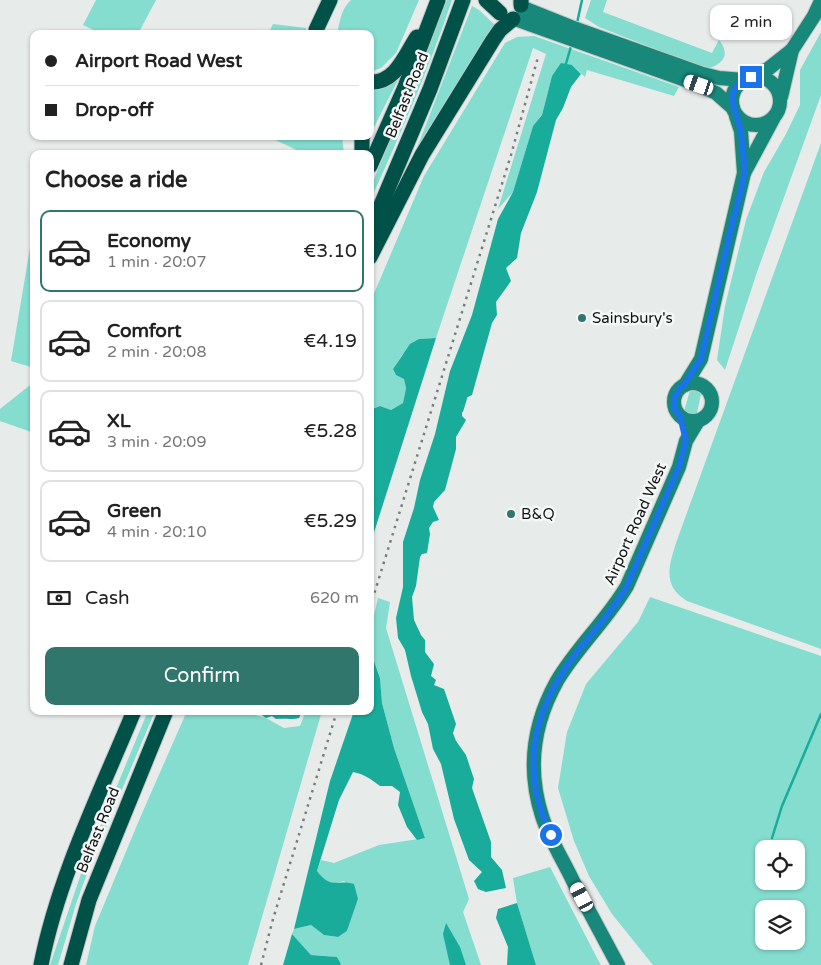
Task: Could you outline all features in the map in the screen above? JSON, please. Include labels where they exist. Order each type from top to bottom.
[{"type":"highway","name":"Belfast Road","points":[[374,222],[430,90],[463,0]]},
{"type":"highway","points":[[374,250],[422,155],[493,40],[516,7],[486,0]]},
{"type":"highway","name":"Belfast Road","points":[[374,157],[406,87],[436,5]]},
{"type":"highway","points":[[374,81],[382,80],[394,73],[400,66],[436,5]]},
{"type":"highway","points":[[316,30],[326,7]]},
{"type":"highway","points":[[324,30],[326,7]]},
{"type":"highway","name":"Belfast Road","points":[[41,965],[59,897],[132,715]]},
{"type":"highway","name":"Belfast Road","points":[[70,965],[89,900],[164,715]]},
{"type":"street","points":[[744,173],[741,131],[732,100],[734,92],[747,79],[768,69],[792,50],[814,16],[821,1]]},
{"type":"street","points":[[516,7],[548,18],[575,34],[703,74],[719,78],[766,79],[773,83],[781,97]]},
{"type":"street","points":[[516,7],[716,93],[742,122],[758,126],[766,124],[773,119]]},
{"type":"street","points":[[684,385],[696,383],[710,394],[711,407],[708,413],[698,421],[691,421],[680,416],[674,408],[674,398],[701,359],[744,173],[778,113],[792,50]]},
{"type":"street","points":[[701,359],[706,389]]},
{"type":"street","name":"Airport Road West","points":[[680,416],[686,441]]},
{"type":"street","name":"Airport Road West","points":[[618,965],[567,870],[543,818],[534,776],[533,750],[539,724],[557,681],[572,659],[620,599],[627,586],[679,467],[686,441],[698,421]]},
{"type":"shaded area","points":[[96,0],[156,0],[140,30],[94,30],[83,25]]},
{"type":"shaded area","points":[[351,0],[419,0],[396,53],[381,68],[374,71],[374,30],[338,30],[343,11]]},
{"type":"shaded area","points":[[447,0],[452,0],[424,77],[374,192],[374,179]]},
{"type":"shaded area","points":[[591,0],[607,0],[603,12],[712,53],[719,40],[723,45],[724,58],[721,62],[707,69],[599,27],[585,18]]},
{"type":"shaded area","points":[[472,6],[496,26],[406,176]]},
{"type":"shaded area","points":[[273,24],[306,28],[306,30],[270,30]]},
{"type":"shaded area","points":[[821,32],[821,95],[757,272],[725,370],[717,360],[725,306],[746,220],[764,172],[800,105],[800,70]]},
{"type":"shaded area","points":[[534,36],[679,87],[674,96],[587,70],[585,77],[572,65],[552,76],[542,115],[533,126],[513,192],[498,209],[546,54],[533,48],[436,338],[419,339],[402,355],[393,369],[396,375],[404,378],[406,388],[403,403],[391,410],[380,406],[374,408],[374,294],[424,176],[505,43],[517,37]]},
{"type":"shaded area","points":[[561,63],[572,65],[581,74],[571,87],[556,120],[537,192],[521,233],[517,258],[506,268],[511,281],[496,302],[497,315],[492,323],[472,395],[466,398],[462,407],[462,416],[466,420],[456,437],[456,449],[445,490],[434,502],[433,507],[439,520],[433,522],[429,528],[427,553],[422,554],[420,557],[416,586],[412,597],[414,620],[425,640],[425,652],[434,664],[431,676],[436,680],[434,685],[444,689],[456,724],[453,733],[466,755],[474,779],[472,788],[491,842],[491,857],[502,870],[506,888],[486,892],[478,889],[474,881],[482,872],[469,860],[454,819],[441,764],[433,749],[428,724],[422,712],[405,650],[398,638],[396,618],[403,587],[403,542],[435,434],[450,371],[472,315],[498,219],[513,192],[533,126],[542,115],[552,76]]},
{"type":"shaded area","points":[[400,76],[374,127],[374,89],[378,89]]},
{"type":"shaded area","points":[[275,140],[342,140],[344,150],[297,150]]},
{"type":"shaded area","points":[[821,143],[821,649],[687,601],[674,589],[671,582],[670,568],[676,543]]},
{"type":"shaded area","points":[[30,248],[30,367],[11,361]]},
{"type":"shaded area","points":[[436,338],[374,532],[374,408],[380,406],[391,410],[403,403],[406,388],[404,379],[396,375],[393,369],[410,344],[419,339]]},
{"type":"shaded area","points":[[30,385],[30,432],[0,421],[0,409]]},
{"type":"shaded area","points":[[693,389],[701,392],[701,394],[697,413],[692,415],[685,411],[685,408],[690,390]]},
{"type":"shaded area","points":[[650,597],[821,656],[821,965],[653,965],[612,914],[589,876],[574,841],[558,788],[567,732],[586,684],[638,622]]},
{"type":"shaded area","points":[[378,598],[390,602],[386,628],[469,899],[463,912],[481,965],[340,965],[337,957],[311,955],[292,934],[294,929],[311,925],[324,935],[338,937],[347,931],[358,899],[344,881],[331,883],[323,878],[317,871],[321,860],[334,863],[379,845],[425,838],[394,748],[382,703],[380,677],[374,661],[374,615]]},
{"type":"shaded area","points":[[374,661],[380,678],[382,703],[394,748],[425,838],[417,840],[407,827],[398,805],[400,792],[392,786],[380,786],[367,777],[353,772],[339,800],[317,871],[330,882],[354,884],[358,899],[347,931],[338,937],[324,935],[311,925],[294,929],[330,781],[353,715],[374,715]]},
{"type":"shaded area","points":[[146,715],[153,715],[89,868],[58,965],[50,965],[83,868]]},
{"type":"shaded area","points":[[185,715],[255,715],[266,718],[284,728],[300,726],[304,715],[321,715],[248,965],[86,965],[95,926]]},
{"type":"shaded area","points":[[262,715],[300,715],[299,718],[293,719],[276,719],[272,716],[266,718]]},
{"type":"shaded area","points":[[550,867],[601,965],[536,965],[517,903],[513,878]]},
{"type":"shaded area","points":[[517,903],[536,965],[507,965],[508,947],[496,918],[498,909]]},
{"type":"shaded area","points":[[446,923],[460,947],[466,965],[450,965],[443,934]]},
{"type":"shaded area","points":[[292,934],[311,955],[337,957],[341,964],[283,965]]},
{"type":"waterway","points":[[577,23],[582,0]]},
{"type":"waterway","points":[[565,67],[572,43]]},
{"type":"waterway","points":[[462,411],[466,398]]},
{"type":"waterway","points":[[772,838],[782,806],[821,714]]},
{"type":"railway","points":[[374,594],[511,155],[538,57]]},
{"type":"railway","points":[[261,965],[273,919],[336,715]]},
{"type":"place","name":"Sainsbury's","points":[[582,318]]},
{"type":"place","name":"B&Q","points":[[511,514]]},
{"type":"route","points":[[551,835],[543,818],[534,776],[533,750],[539,724],[557,681],[572,659],[620,599],[679,467],[686,441],[680,416],[673,403],[676,393],[684,385],[701,359],[744,173],[741,131],[732,100],[738,85],[751,77]]}]
